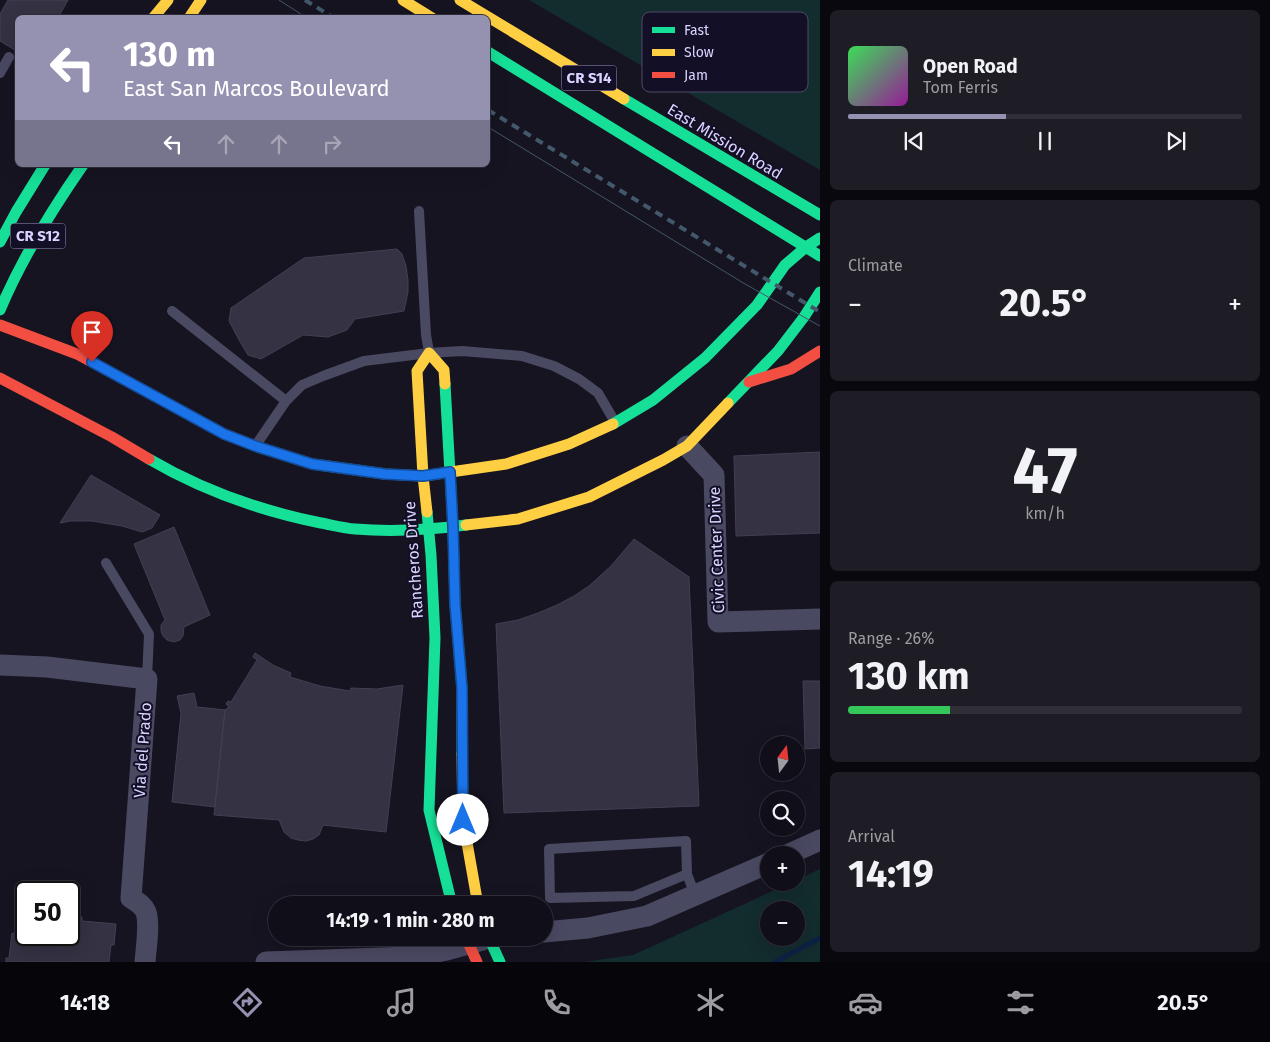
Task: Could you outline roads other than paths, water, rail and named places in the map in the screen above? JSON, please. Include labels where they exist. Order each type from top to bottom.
[{"type":"main road","points":[[156,15],[168,0]]},
{"type":"main road","points":[[191,15],[201,0]]},
{"type":"main road","points":[[403,0],[427,15]]},
{"type":"main road","name":"East Mission Road","points":[[460,0],[485,15]]},
{"type":"main road","name":"East Mission Road","points":[[490,18],[820,215]]},
{"type":"main road","name":"CR S14","points":[[490,53],[820,256]]},
{"type":"main road","name":"CR S12","points":[[0,242],[44,167]]},
{"type":"main road","name":"CR S12","points":[[0,310],[10,284],[82,167]]},
{"type":"main road","points":[[0,324],[77,354],[224,434],[255,446],[312,464],[385,474],[423,476],[506,464],[569,444],[616,423],[653,400],[705,358],[757,304],[785,265],[820,238]]},
{"type":"main road","points":[[0,378],[112,437],[168,470],[225,496],[296,518],[354,528],[405,531],[429,530],[518,519],[589,497],[687,446],[778,351],[820,292]]},
{"type":"main road","points":[[748,383],[791,369],[820,351]]},
{"type":"main road","points":[[429,353],[444,370],[453,527],[455,604],[462,688],[463,820],[476,896]]},
{"type":"main road","name":"Rancheros Drive","points":[[429,353],[417,371],[423,476],[429,530],[435,662],[429,810],[450,896]]},
{"type":"main road","points":[[484,946],[500,962]]},
{"type":"street","name":"Civic Center Drive","points":[[687,446],[714,475],[718,622],[820,619]]},
{"type":"street","name":"Via del Prado","points":[[0,665],[47,667],[147,679],[131,898],[141,905],[146,912],[145,962]]},
{"type":"street","points":[[805,847],[820,840]]},
{"type":"street","points":[[553,931],[588,928],[647,916],[760,867]]},
{"type":"street","points":[[266,962],[410,957],[466,946]]},
{"type":"lane","points":[[0,73],[9,57]]},
{"type":"lane","points":[[419,211],[426,335],[429,353]]},
{"type":"lane","points":[[172,312],[286,401]]},
{"type":"lane","points":[[255,446],[286,401],[302,385],[364,361],[429,353],[462,351],[522,356],[554,366],[579,379],[598,393],[616,423]]},
{"type":"lane","points":[[106,562],[149,634],[147,679]]},
{"type":"lane","points":[[687,874],[634,896],[550,898],[549,849],[686,841],[687,874],[695,896]]},
{"type":"waterway","points":[[775,962],[820,938]]},
{"type":"tram line","points":[[279,0],[302,15]]},
{"type":"tram line","points":[[490,128],[745,284],[820,326]]},
{"type":"railway","points":[[305,0],[329,15]]},
{"type":"railway","points":[[490,111],[820,312]]}]
